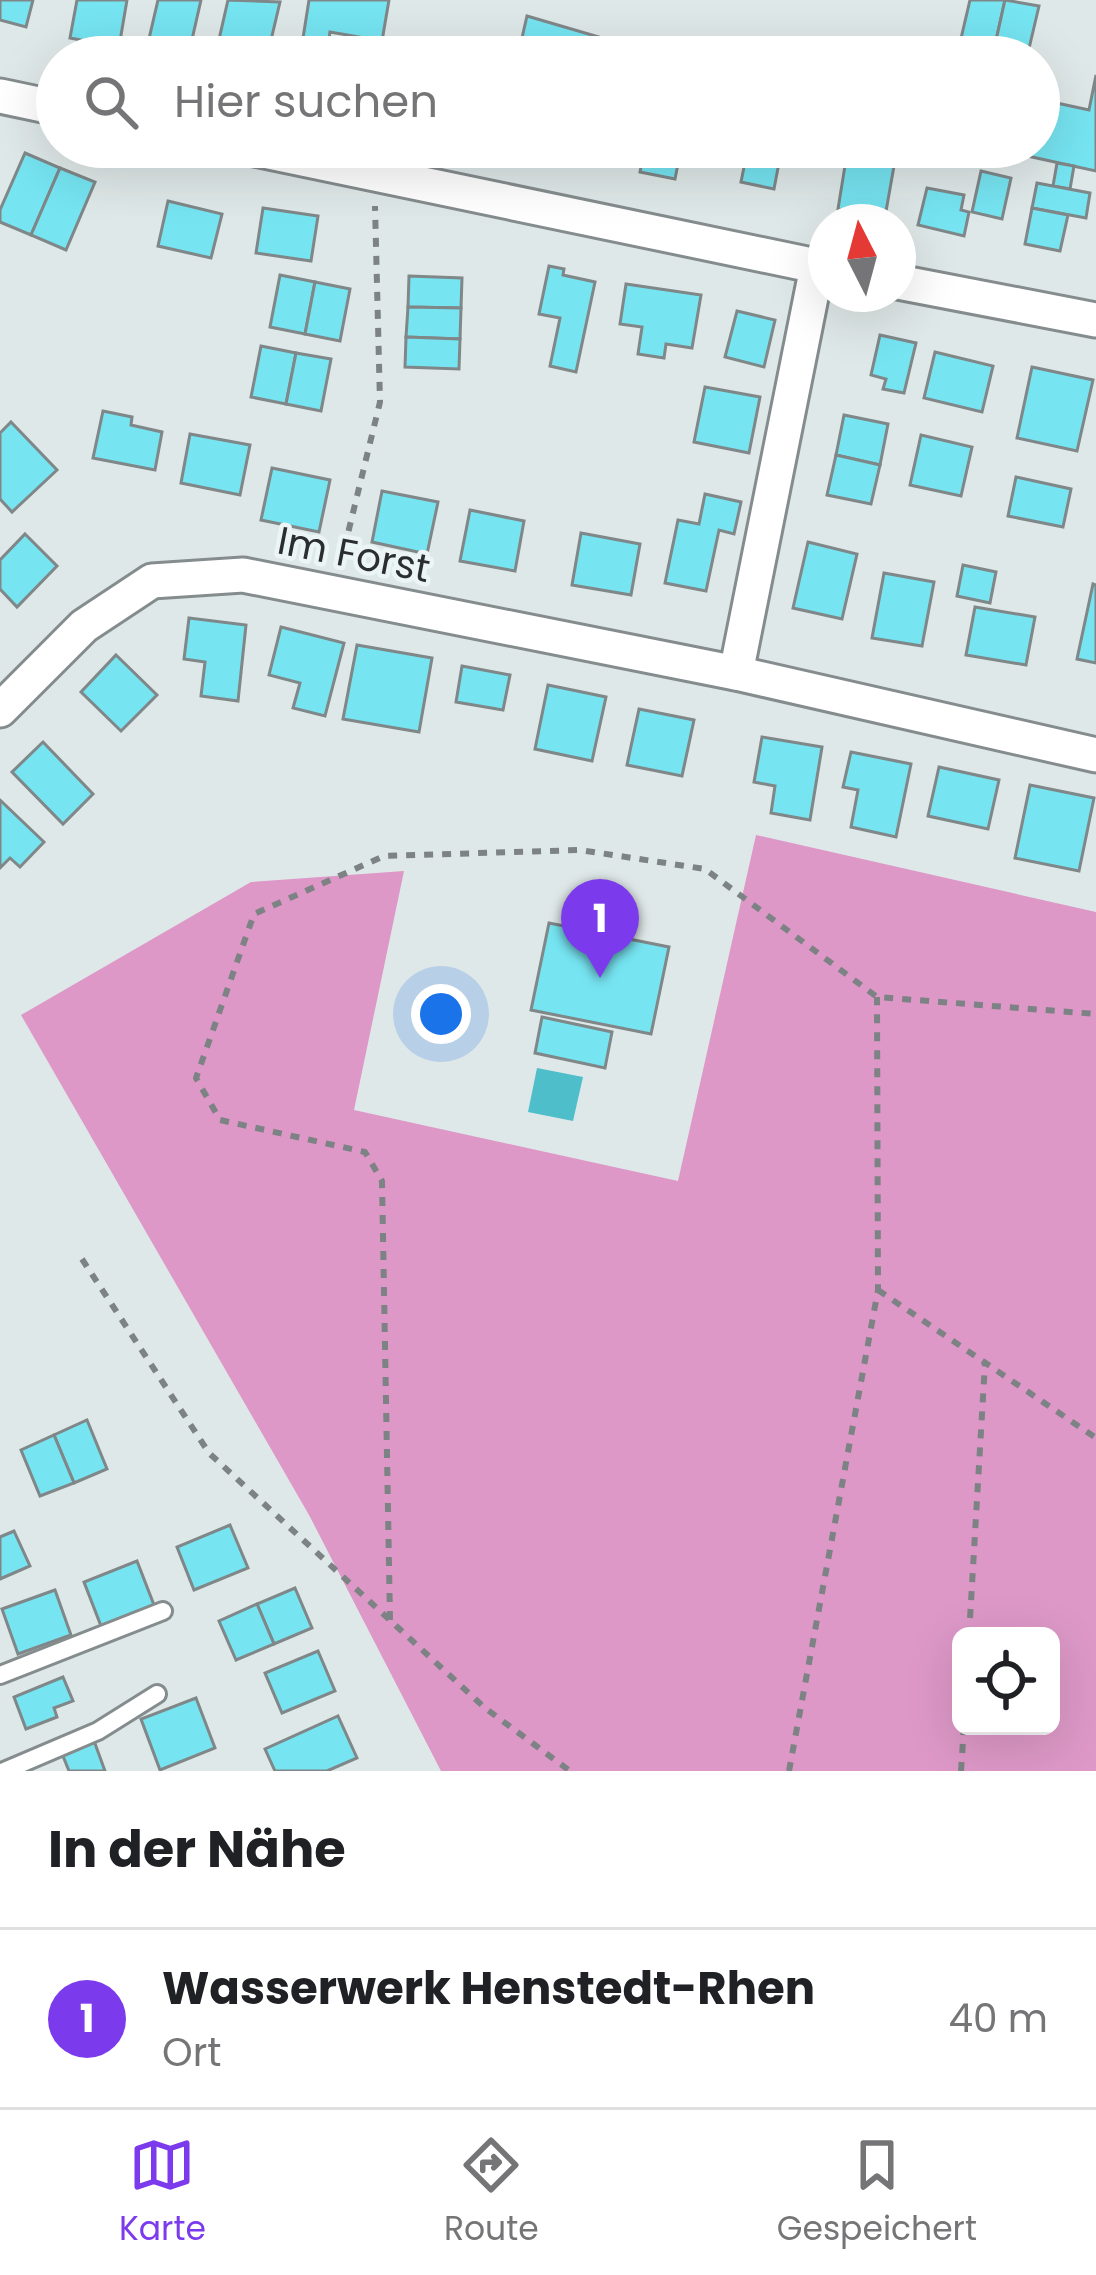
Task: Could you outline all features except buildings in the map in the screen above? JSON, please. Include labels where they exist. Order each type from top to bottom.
[{"type":"street","points":[[0,96],[36,104]]},
{"type":"street","points":[[346,168],[808,264]]},
{"type":"street","points":[[916,285],[1096,320]]},
{"type":"street","points":[[736,673],[812,312]]},
{"type":"street","name":"Im Forst","points":[[0,710],[84,626],[152,580],[244,574],[736,673],[1096,755]]},
{"type":"lane","points":[[0,1676],[163,1612]]},
{"type":"lane","points":[[4,1771],[98,1731],[157,1694]]},
{"type":"path","points":[[333,592],[380,402],[375,174]]},
{"type":"path","points":[[390,1620],[382,1181],[365,1153],[220,1120],[196,1078],[254,914],[384,856],[580,850],[705,869],[877,997],[1096,1014]]},
{"type":"path","points":[[789,1771],[878,1290],[877,997]]},
{"type":"path","points":[[82,1259],[209,1453],[484,1708],[570,1771]]},
{"type":"path","points":[[878,1290],[1096,1438]]},
{"type":"path","points":[[970,1627],[985,1363]]},
{"type":"path","points":[[961,1771],[963,1735]]},
{"type":"shaded area","points":[[756,835],[1096,912],[1096,1771],[441,1771],[309,1515],[21,1015],[251,882],[404,871],[354,1110],[678,1181]]},
{"type":"water","points":[[537,1068],[583,1077],[573,1121],[528,1112]]},
{"type":"place","name":"Wasserwerk Henstedt-Rhen","points":[[600,978]]}]
